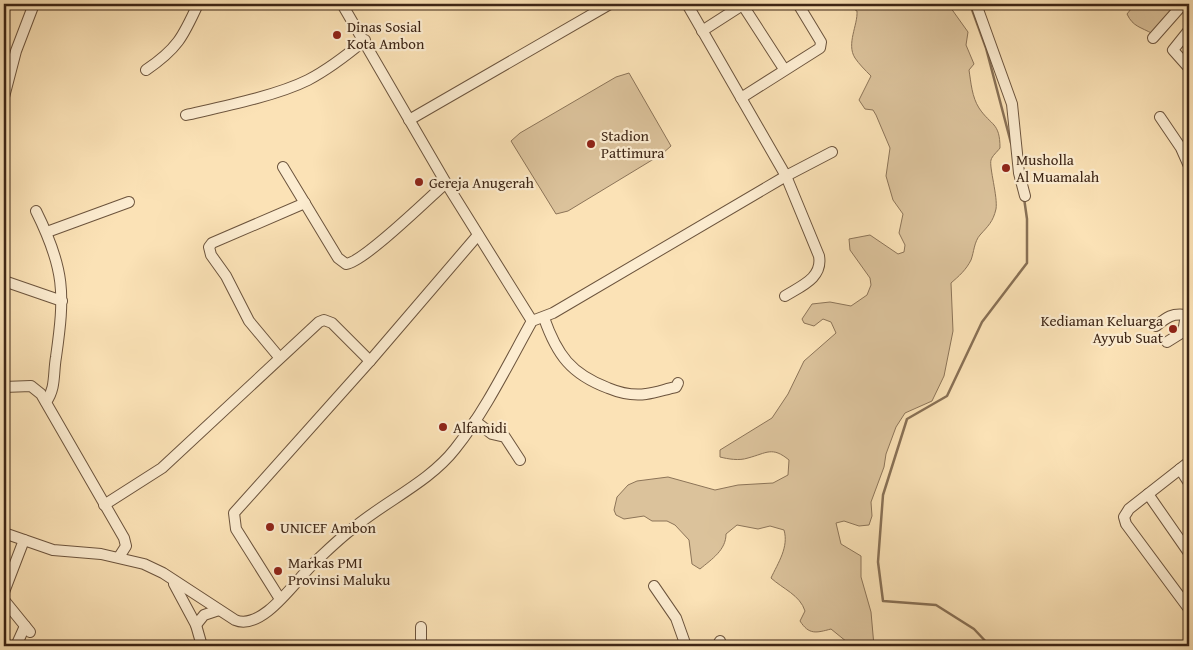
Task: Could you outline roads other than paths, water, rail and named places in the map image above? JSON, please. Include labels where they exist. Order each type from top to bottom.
[{"type":"street","points":[[4,97],[16,51],[34,4]]},
{"type":"street","points":[[146,70],[176,46],[198,4]]},
{"type":"street","points":[[342,4],[365,40],[446,182],[532,321]]},
{"type":"street","points":[[409,120],[610,4]]},
{"type":"street","points":[[686,4],[786,176],[819,256],[820,265],[812,279],[785,296]]},
{"type":"street","points":[[702,31],[743,4],[784,70]]},
{"type":"street","points":[[741,98],[820,48],[821,42],[798,4]]},
{"type":"street","points":[[976,4],[1012,104],[1019,173],[1026,196]]},
{"type":"street","points":[[1153,38],[1182,4]]},
{"type":"street","points":[[1189,30],[1173,50],[1189,68]]},
{"type":"street","points":[[186,115],[290,87],[308,80],[329,68],[365,40]]},
{"type":"street","points":[[1160,117],[1181,148],[1189,166]]},
{"type":"street","points":[[4,533],[53,550],[119,557],[154,568],[244,624],[263,616],[300,575],[356,526],[443,462],[475,421],[532,321],[544,318],[786,176],[832,152]]},
{"type":"street","points":[[284,167],[338,258],[342,262],[349,264],[369,250],[446,182]]},
{"type":"street","points":[[47,232],[129,202]]},
{"type":"street","points":[[279,357],[249,321],[226,276],[211,255],[209,247],[212,243],[305,203]]},
{"type":"street","points":[[36,211],[47,232],[60,267],[62,301],[53,391],[46,402]]},
{"type":"street","points":[[280,599],[236,529],[234,513],[370,361],[478,235]]},
{"type":"street","points":[[4,281],[62,301]]},
{"type":"street","points":[[1156,326],[1170,316],[1177,314],[1188,315],[1183,332],[1167,342]]},
{"type":"street","points":[[544,318],[551,339],[566,362],[589,382],[634,395],[648,394],[676,387],[678,383]]},
{"type":"street","points":[[104,505],[162,468],[279,357],[319,322],[324,320],[332,323],[370,361]]},
{"type":"street","points":[[4,387],[30,386],[37,390],[46,402],[126,542],[125,549],[119,557]]},
{"type":"street","points":[[475,421],[492,434],[505,437],[520,460]]},
{"type":"street","points":[[1189,462],[1126,512],[1124,519],[1189,609]]},
{"type":"street","points":[[1180,469],[1189,484]]},
{"type":"street","points":[[1148,494],[1189,553]]},
{"type":"street","points":[[4,592],[24,540]]},
{"type":"street","points":[[171,580],[196,625],[202,646]]},
{"type":"street","points":[[654,586],[676,618],[686,646]]},
{"type":"street","points":[[4,600],[28,629],[16,646]]},
{"type":"street","points":[[196,625],[204,615],[219,610]]},
{"type":"street","points":[[421,627],[421,646]]},
{"type":"waterway","points":[[970,4],[986,48],[1011,143]]},
{"type":"waterway","points":[[990,646],[974,629],[936,605],[883,601],[878,562],[883,495],[907,419],[947,396],[982,322],[1027,263],[1027,219],[1024,198]]},
{"type":"place","name":"Dinas Sosial Kota Ambon","points":[[337,35]]},
{"type":"place","name":"Stadion Pattimura","points":[[591,144]]},
{"type":"place","name":"Musholla Al Muamalah","points":[[1006,168]]},
{"type":"place","name":"Gereja Anugerah","points":[[419,182]]},
{"type":"place","name":"Kediaman Keluarga Ayyub Suat","points":[[1173,329]]},
{"type":"place","name":"Alfamidi","points":[[443,427]]},
{"type":"place","name":"UNICEF Ambon","points":[[270,527]]},
{"type":"place","name":"Markas PMI Provinsi Maluku","points":[[278,571]]}]
